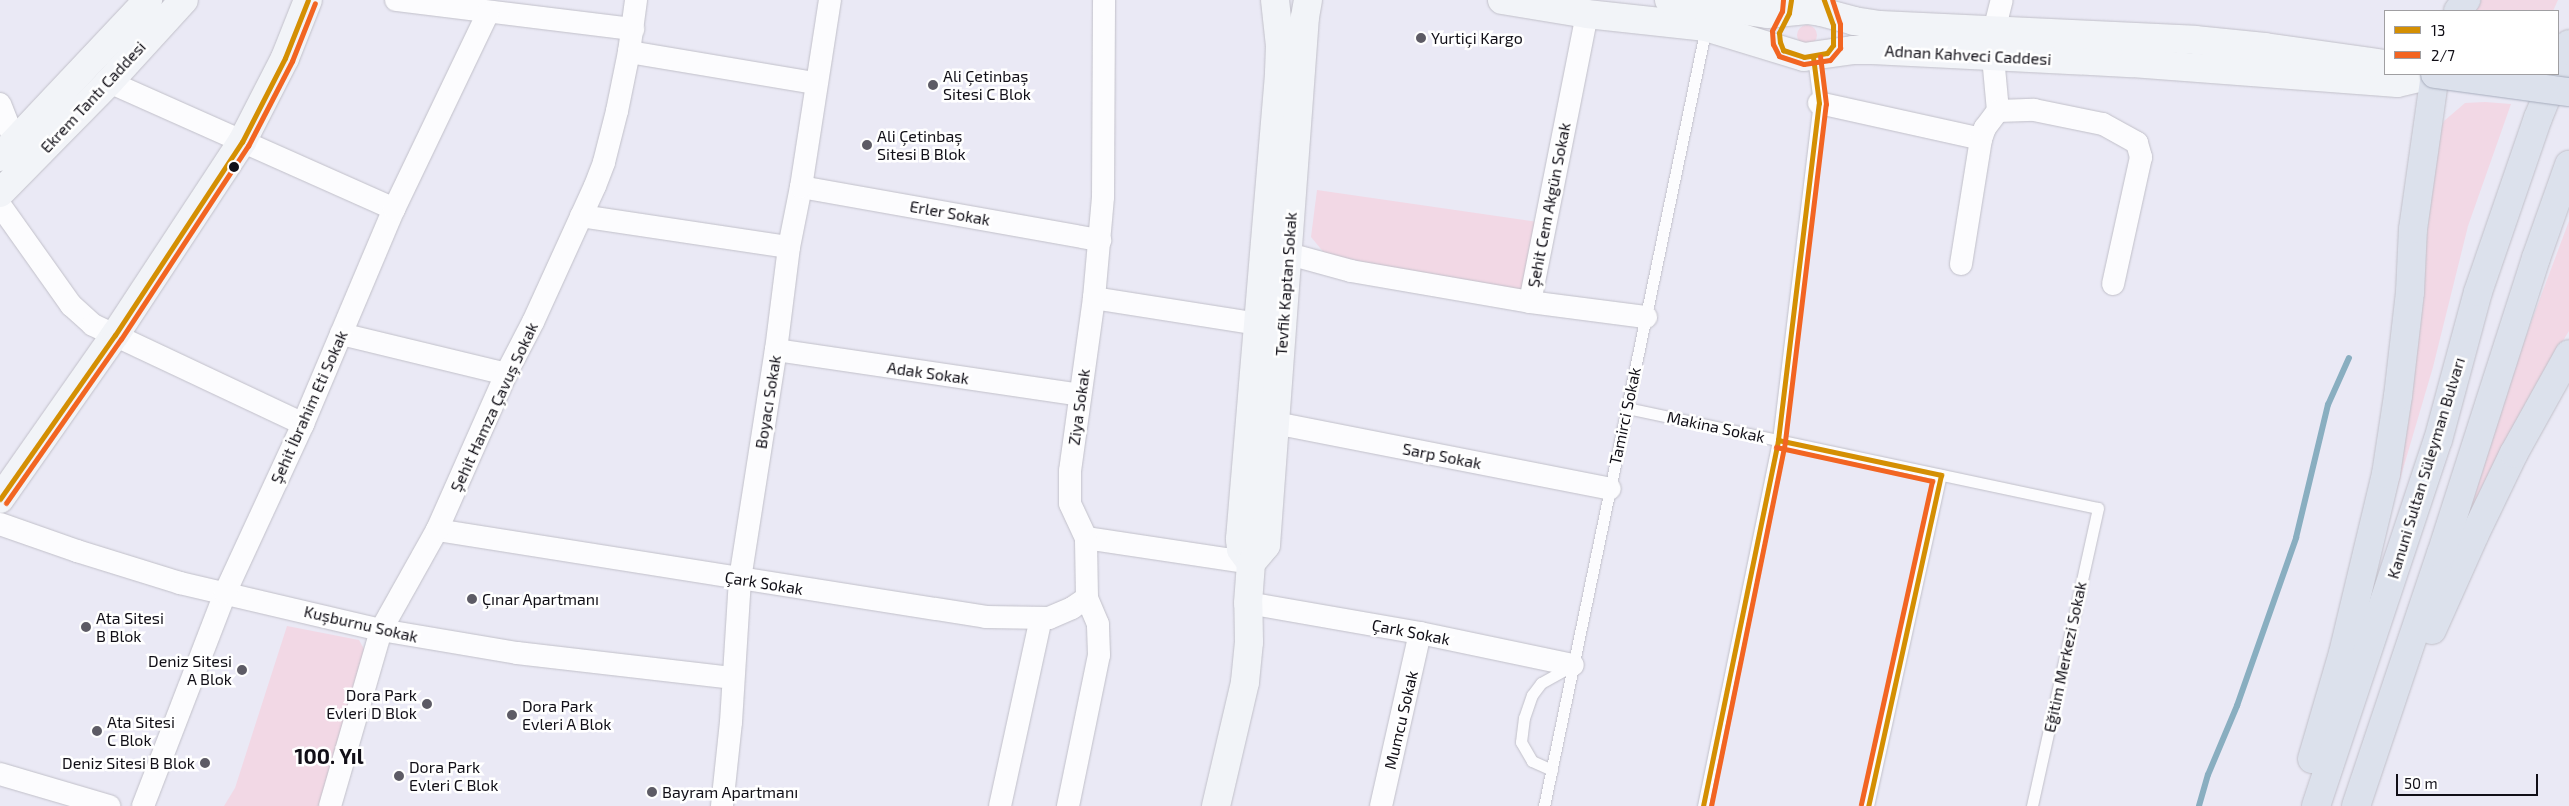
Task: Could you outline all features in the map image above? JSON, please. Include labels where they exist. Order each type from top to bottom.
[{"type":"highway","points":[[2559,68],[2569,44]]},
{"type":"highway","points":[[2300,806],[2343,653],[2386,474],[2398,396],[2410,292],[2413,229],[2434,75]]},
{"type":"highway","points":[[2442,75],[2569,92]]},
{"type":"highway","name":"Kanuni Sultan Süleyman Bulvarı","points":[[2316,806],[2438,440],[2478,292],[2532,136],[2556,75]]},
{"type":"highway","points":[[2357,806],[2444,545],[2536,258],[2569,165]]},
{"type":"highway","points":[[2357,806],[2387,748],[2435,623],[2474,536],[2514,452],[2569,354]]},
{"type":"main road","name":"Ekrem Tantı Caddesi","points":[[8,150],[148,0]]},
{"type":"main road","name":"Ekrem Tantı Caddesi","points":[[0,194],[109,82],[184,0]]},
{"type":"main road","points":[[0,499],[115,335],[242,142],[285,58],[308,0]]},
{"type":"main road","name":"Tevfik Kaptan Sokak","points":[[1252,563],[1241,550],[1240,539],[1280,46],[1275,0]]},
{"type":"main road","name":"Tevfik Kaptan Sokak","points":[[1216,806],[1245,682],[1249,642],[1248,603],[1252,563],[1266,545],[1289,254],[1305,17],[1308,0]]},
{"type":"main road","name":"Adnan Kahveci Caddesi","points":[[1502,0],[1588,14],[1706,27],[1783,50],[1820,55],[1872,50],[1993,44],[2196,40],[2265,47],[2384,64]]},
{"type":"main road","name":"Adnan Kahveci Caddesi","points":[[1669,0],[1766,14],[1790,6],[1806,10],[1827,8],[1880,25],[1993,44],[2132,63],[2397,83],[2430,75]]},
{"type":"main road","points":[[1783,50],[1779,33],[1790,6]]},
{"type":"main road","points":[[1820,55],[1833,45],[1835,33],[1827,8]]},
{"type":"main road","points":[[90,62],[109,82]]},
{"type":"street","points":[[396,0],[488,13],[632,29]]},
{"type":"street","name":"Şehit Hamza Çavuş Sokak","points":[[330,806],[381,630],[437,530],[506,374],[533,322],[604,162],[629,52],[636,0]]},
{"type":"street","name":"Boyacı Sokak","points":[[722,806],[732,722],[732,678],[740,579],[776,350],[789,246],[801,187],[830,0]]},
{"type":"street","name":"Ziya Sokak","points":[[1068,806],[1099,655],[1098,624],[1087,598],[1086,538],[1070,503],[1070,471],[1094,298],[1100,240],[1103,197],[1104,0]]},
{"type":"street","points":[[1961,264],[1981,139],[1985,128],[1998,111],[1993,44],[2002,0]]},
{"type":"street","name":"Şehit İbrahim Eti Sokak","points":[[143,806],[225,594],[303,424],[394,209],[488,13]]},
{"type":"street","name":"Şehit Cem Akgün Sokak","points":[[1289,254],[1351,271],[1530,302],[1588,14]]},
{"type":"street","points":[[629,52],[816,83]]},
{"type":"street","points":[[109,82],[394,209]]},
{"type":"street","points":[[1819,103],[1981,139]]},
{"type":"street","points":[[0,104],[8,150]]},
{"type":"street","points":[[1998,111],[2034,110],[2103,124],[2137,144],[2141,157],[2113,284]]},
{"type":"street","name":"Erler Sokak","points":[[801,187],[1100,240]]},
{"type":"street","points":[[0,205],[71,305],[93,325],[303,424]]},
{"type":"street","points":[[581,216],[789,246]]},
{"type":"street","points":[[1094,298],[1258,324]]},
{"type":"street","points":[[1530,302],[1646,317]]},
{"type":"street","points":[[341,334],[506,374]]},
{"type":"street","name":"Adak Sokak","points":[[776,350],[1080,395]]},
{"type":"street","name":"Sarp Sokak","points":[[1275,423],[1610,490]]},
{"type":"street","name":"Kuşburnu Sokak","points":[[0,524],[86,554],[180,583],[381,630],[517,653],[732,678]]},
{"type":"street","name":"Çark Sokak","points":[[437,530],[986,617],[1049,618],[1072,608],[1087,598]]},
{"type":"street","points":[[1086,538],[1252,563]]},
{"type":"street","name":"Çark Sokak","points":[[1248,603],[1420,634],[1573,665]]},
{"type":"street","points":[[1000,806],[1041,618]]},
{"type":"street","name":"Mumcu Sokak","points":[[1381,806],[1420,634]]},
{"type":"street","points":[[0,774],[109,806]]},
{"type":"lane","name":"Tamirci Sokak","points":[[1544,806],[1706,27]]},
{"type":"lane","points":[[1703,806],[1778,440],[1819,103],[1820,55]]},
{"type":"lane","name":"Makina Sokak","points":[[1627,408],[2098,508]]},
{"type":"lane","points":[[1868,806],[1941,475]]},
{"type":"lane","name":"Eğitim Merkezi Sokak","points":[[2032,806],[2098,508]]},
{"type":"lane","points":[[1552,770],[1532,761],[1521,742],[1524,718],[1532,696],[1541,683],[1573,665]]},
{"type":"shaded area","points":[[2480,0],[2558,0],[2553,10],[2474,10]]},
{"type":"shaded area","points":[[1807,25],[1814,28],[1817,35],[1814,42],[1807,45],[1800,42],[1797,35],[1800,28]]},
{"type":"shaded area","points":[[2465,103],[2511,104],[2468,226],[2433,367],[2393,503],[2410,405],[2417,319],[2439,132],[2444,121]]},
{"type":"shaded area","points":[[1317,190],[1538,222],[1526,296],[1325,254],[1311,237]]},
{"type":"shaded area","points":[[2569,221],[2569,331],[2553,357],[2458,547],[2508,384]]},
{"type":"shaded area","points":[[287,626],[359,640],[364,649],[363,660],[319,806],[224,806],[235,788]]},
{"type":"waterway","points":[[2199,806],[2208,775],[2237,706],[2296,538],[2328,405],[2349,358]]},
{"type":"transit line","name":"13","points":[[0,499],[115,335],[242,142],[285,58],[308,0]]},
{"type":"transit line","name":"2/7","points":[[1783,0],[1782,11],[1772,31],[1773,44],[1779,56],[1804,64],[1830,60],[1840,48],[1840,24],[1832,0]]},
{"type":"transit line","name":"13","points":[[1791,0],[1789,13],[1779,33],[1780,42],[1783,50],[1804,57],[1827,53],[1833,45],[1833,25],[1824,0]]},
{"type":"transit line","name":"2/7","points":[[6,503],[121,339],[248,146],[292,61],[315,3]]},
{"type":"transit line","name":"2/7","points":[[1711,806],[1785,441],[1826,104],[1820,56]]},
{"type":"transit line","name":"13","points":[[1703,806],[1778,440],[1819,103],[1813,57]]},
{"type":"transit line","name":"13","points":[[1778,440],[1941,475],[1868,806]]},
{"type":"transit line","name":"2/7","points":[[1776,447],[1932,481],[1861,804]]},
{"type":"place","name":"Yurtiçi Kargo","points":[[1421,38]]},
{"type":"place","name":"Ali Çetinbaş Sitesi C Blok","points":[[933,85]]},
{"type":"place","name":"Ali Çetinbaş Sitesi B Blok","points":[[867,145]]},
{"type":"place","name":"Çınar Apartmanı","points":[[472,599]]},
{"type":"place","name":"Ata Sitesi B Blok","points":[[86,627]]},
{"type":"place","name":"Deniz Sitesi A Blok","points":[[242,670]]},
{"type":"place","name":"Dora Park Evleri D Blok","points":[[427,704]]},
{"type":"place","name":"Dora Park Evleri A Blok","points":[[512,715]]},
{"type":"place","name":"Ata Sitesi C Blok","points":[[97,731]]},
{"type":"place","name":"Deniz Sitesi B Blok","points":[[205,763]]},
{"type":"place","name":"Dora Park Evleri C Blok","points":[[399,776]]},
{"type":"place","name":"Bayram Apartmanı","points":[[652,792]]},
{"type":"district","name":"100. Yıl","points":[[329,756]]}]
